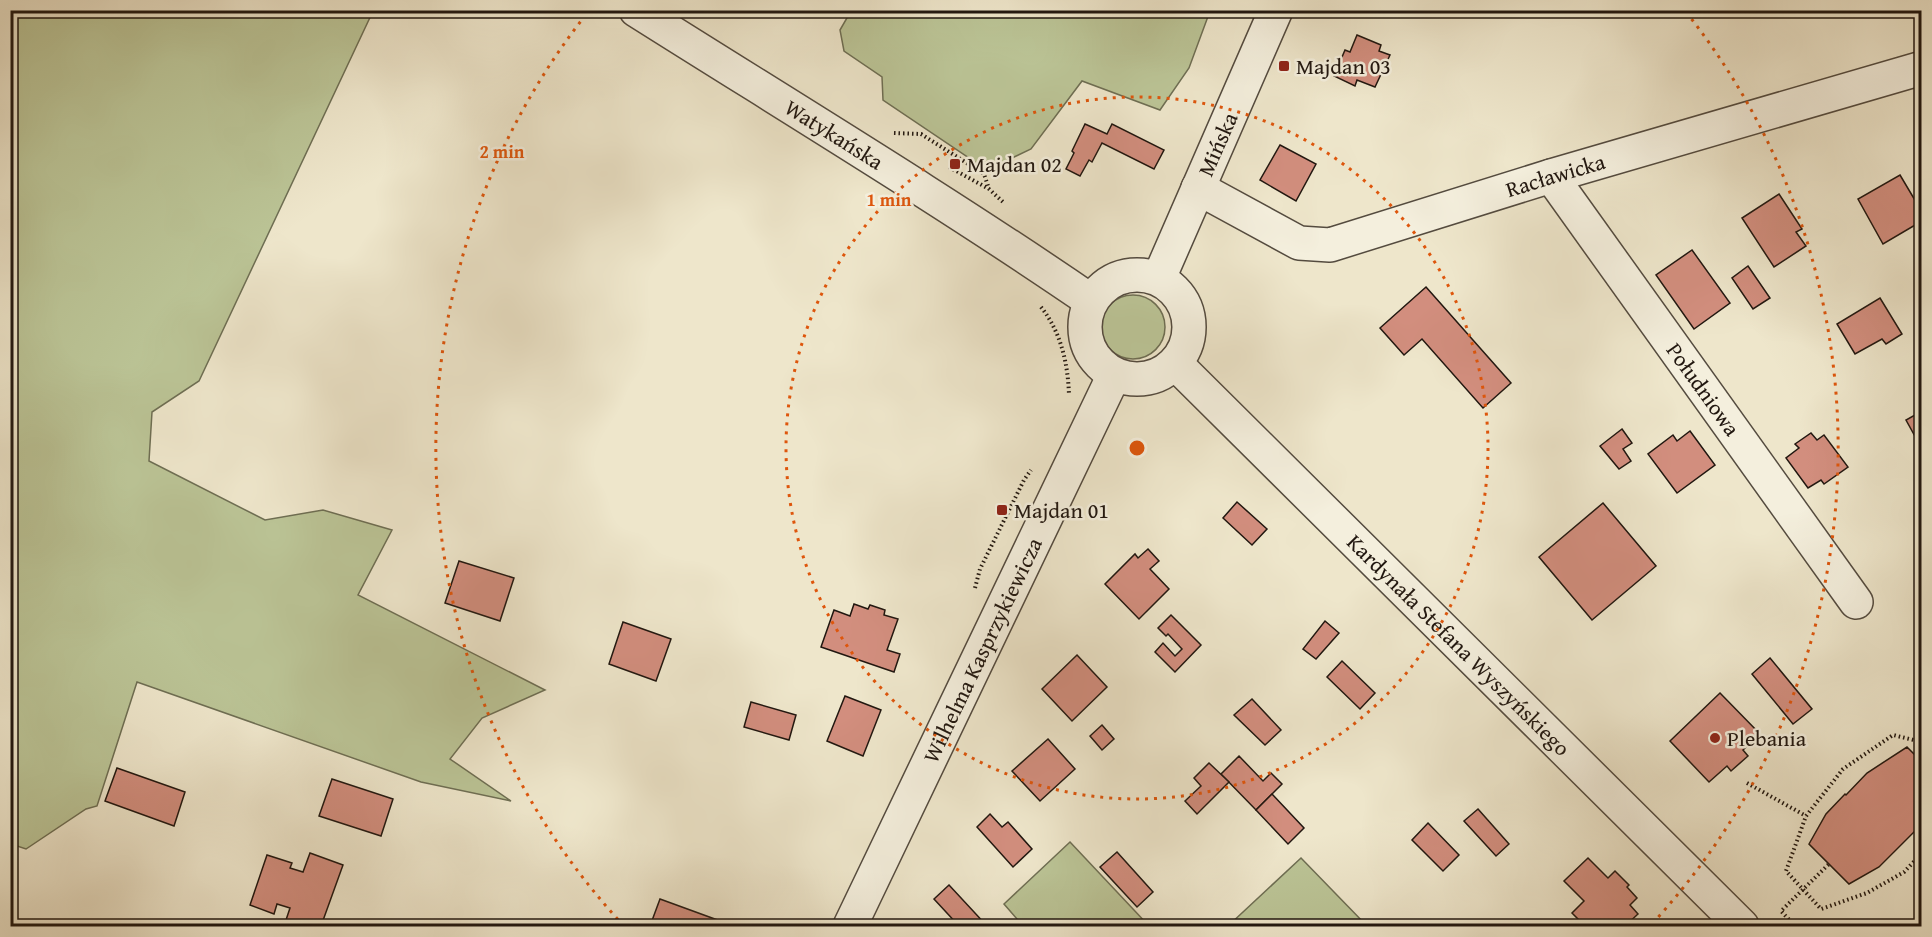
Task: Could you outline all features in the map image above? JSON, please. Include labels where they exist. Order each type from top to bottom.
[{"type":"street","name":"Watykańska","points":[[636,10],[1091,301]]},
{"type":"street","name":"Mińska","points":[[1159,279],[1276,10]]},
{"type":"street","name":"Racławicka","points":[[1198,188],[1299,243],[1330,244],[1551,176],[1922,68]]},
{"type":"street","name":"Południowa","points":[[1551,176],[1856,602]]},
{"type":"street","points":[[1140,274],[1159,279],[1175,290],[1186,307],[1190,327],[1186,346],[1175,363],[1162,373],[1147,379],[1130,379],[1114,375],[1100,365],[1090,351],[1085,334],[1085,318],[1091,301],[1103,286],[1120,277],[1140,274]]},
{"type":"street","name":"Kardynała Stefana Wyszyńskiego","points":[[1175,363],[1742,927]]},
{"type":"street","name":"Wilhelma Kasprzykiewicza","points":[[850,927],[1114,375]]},
{"type":"path","points":[[895,133],[921,134],[984,174],[989,189]]},
{"type":"path","points":[[1034,299],[1055,328],[1063,352],[1068,372],[1067,406]]},
{"type":"path","points":[[974,592],[980,569],[1024,480],[1036,465]]},
{"type":"path","points":[[1922,741],[1893,735],[1843,770],[1806,816],[1786,871],[1821,909],[1867,892],[1904,872],[1922,853]]},
{"type":"path","points":[[1747,783],[1806,816]]},
{"type":"path","points":[[1795,927],[1781,911],[1829,864]]},
{"type":"green space","points":[[10,11],[373,11],[199,381],[152,412],[149,461],[265,520],[323,510],[392,530],[358,595],[545,690],[482,718],[450,759],[511,801],[421,782],[137,682],[97,806],[86,809],[26,849],[11,844]]},
{"type":"green space","points":[[851,11],[1210,11],[1189,68],[1160,110],[1082,81],[1031,149],[990,172],[883,100],[882,77],[844,51],[840,30]]},
{"type":"green space","points":[[1133,295],[1151,301],[1159,309],[1165,327],[1159,345],[1151,353],[1133,359],[1115,353],[1107,345],[1101,327],[1107,309],[1115,301]]},
{"type":"green space","points":[[1070,842],[1149,926],[1023,926],[1004,904]]},
{"type":"green space","points":[[1301,858],[1367,926],[1228,926]]},
{"type":"building","points":[[1357,35],[1381,45],[1379,51],[1390,55],[1375,87],[1357,80],[1355,86],[1334,76],[1345,50],[1350,52]]},
{"type":"building","points":[[1085,124],[1107,134],[1112,124],[1164,150],[1154,169],[1102,143],[1092,162],[1089,160],[1080,176],[1066,169]]},
{"type":"building","points":[[1280,145],[1316,164],[1296,201],[1260,180]]},
{"type":"building","points":[[1900,175],[1922,212],[1922,221],[1883,244],[1858,199]]},
{"type":"building","points":[[1779,194],[1802,229],[1796,232],[1806,246],[1774,267],[1742,218]]},
{"type":"building","points":[[1692,250],[1730,303],[1694,329],[1656,275]]},
{"type":"building","points":[[1748,266],[1770,298],[1753,309],[1732,278]]},
{"type":"building","points":[[1426,287],[1511,383],[1483,408],[1422,339],[1404,355],[1380,328]]},
{"type":"building","points":[[1880,298],[1902,334],[1886,344],[1882,339],[1855,354],[1837,324]]},
{"type":"building","points":[[1922,411],[1922,449],[1906,420]]},
{"type":"building","points":[[1622,429],[1632,443],[1623,449],[1631,461],[1619,469],[1600,446]]},
{"type":"building","points":[[1690,431],[1715,465],[1677,493],[1648,454],[1673,435],[1677,441]]},
{"type":"building","points":[[1811,433],[1817,440],[1824,435],[1848,467],[1824,484],[1821,480],[1808,488],[1786,458],[1799,448],[1795,444]]},
{"type":"building","points":[[1237,502],[1267,529],[1252,545],[1223,518]]},
{"type":"building","points":[[1603,503],[1656,566],[1592,620],[1539,557]]},
{"type":"building","points":[[1148,549],[1159,561],[1150,569],[1169,589],[1139,619],[1105,584],[1135,554],[1138,558]]},
{"type":"building","points":[[459,561],[514,578],[500,621],[445,603]]},
{"type":"building","points":[[854,604],[868,609],[870,605],[885,610],[884,615],[898,619],[887,650],[900,654],[894,672],[821,647],[834,610],[850,616]]},
{"type":"building","points":[[1171,615],[1201,645],[1175,672],[1155,652],[1163,643],[1175,656],[1182,649],[1168,634],[1166,636],[1158,628]]},
{"type":"building","points":[[1325,621],[1339,633],[1316,659],[1303,649]]},
{"type":"building","points":[[623,622],[671,639],[656,681],[609,664]]},
{"type":"building","points":[[1077,655],[1107,687],[1072,721],[1042,689]]},
{"type":"building","points":[[1770,658],[1812,709],[1793,724],[1752,674]]},
{"type":"building","points":[[1342,661],[1375,693],[1360,709],[1327,677]]},
{"type":"building","name":"Plebania","points":[[1720,693],[1760,734],[1743,750],[1748,756],[1731,771],[1727,766],[1709,782],[1670,741]]},
{"type":"building","points":[[845,696],[881,710],[863,756],[827,741]]},
{"type":"building","points":[[1252,699],[1281,730],[1265,745],[1234,715]]},
{"type":"building","points":[[751,702],[796,715],[789,740],[744,727]]},
{"type":"building","points":[[1102,725],[1114,739],[1102,750],[1090,736]]},
{"type":"building","points":[[1048,739],[1075,769],[1040,801],[1012,771]]},
{"type":"building","points":[[1907,747],[1922,762],[1920,826],[1879,867],[1849,884],[1809,844],[1826,814],[1845,794],[1867,773]]},
{"type":"building","points":[[1239,756],[1263,781],[1271,773],[1282,784],[1256,810],[1221,774]]},
{"type":"building","points":[[1209,763],[1229,782],[1197,814],[1185,801],[1201,786],[1194,778]]},
{"type":"building","points":[[117,768],[185,792],[174,826],[105,801]]},
{"type":"building","points":[[332,779],[393,799],[381,836],[319,816]]},
{"type":"building","points":[[1272,794],[1304,828],[1288,844],[1256,810]]},
{"type":"building","points":[[1478,809],[1509,844],[1496,856],[1464,821]]},
{"type":"building","points":[[990,814],[1002,827],[1008,822],[1032,849],[1013,867],[977,827]]},
{"type":"building","points":[[1428,823],[1459,855],[1443,871],[1412,840]]},
{"type":"building","points":[[1117,852],[1153,892],[1137,907],[1100,867]]},
{"type":"building","points":[[310,853],[343,865],[321,926],[284,926],[290,908],[277,904],[274,914],[250,905],[267,855],[292,863],[290,868],[303,872]]},
{"type":"building","points":[[1588,858],[1608,878],[1615,871],[1629,885],[1627,887],[1637,898],[1630,905],[1638,914],[1625,926],[1585,926],[1572,913],[1584,901],[1564,881]]},
{"type":"building","points":[[949,885],[987,926],[959,926],[934,899]]},
{"type":"building","points":[[660,899],[723,922],[721,926],[650,926]]},
{"type":"place","name":"Majdan 03","points":[[1284,66]]},
{"type":"place","name":"Majdan 02","points":[[955,164]]},
{"type":"place","name":"Majdan 01","points":[[1002,510]]},
{"type":"place","name":"Plebania","points":[[1715,738]]}]
